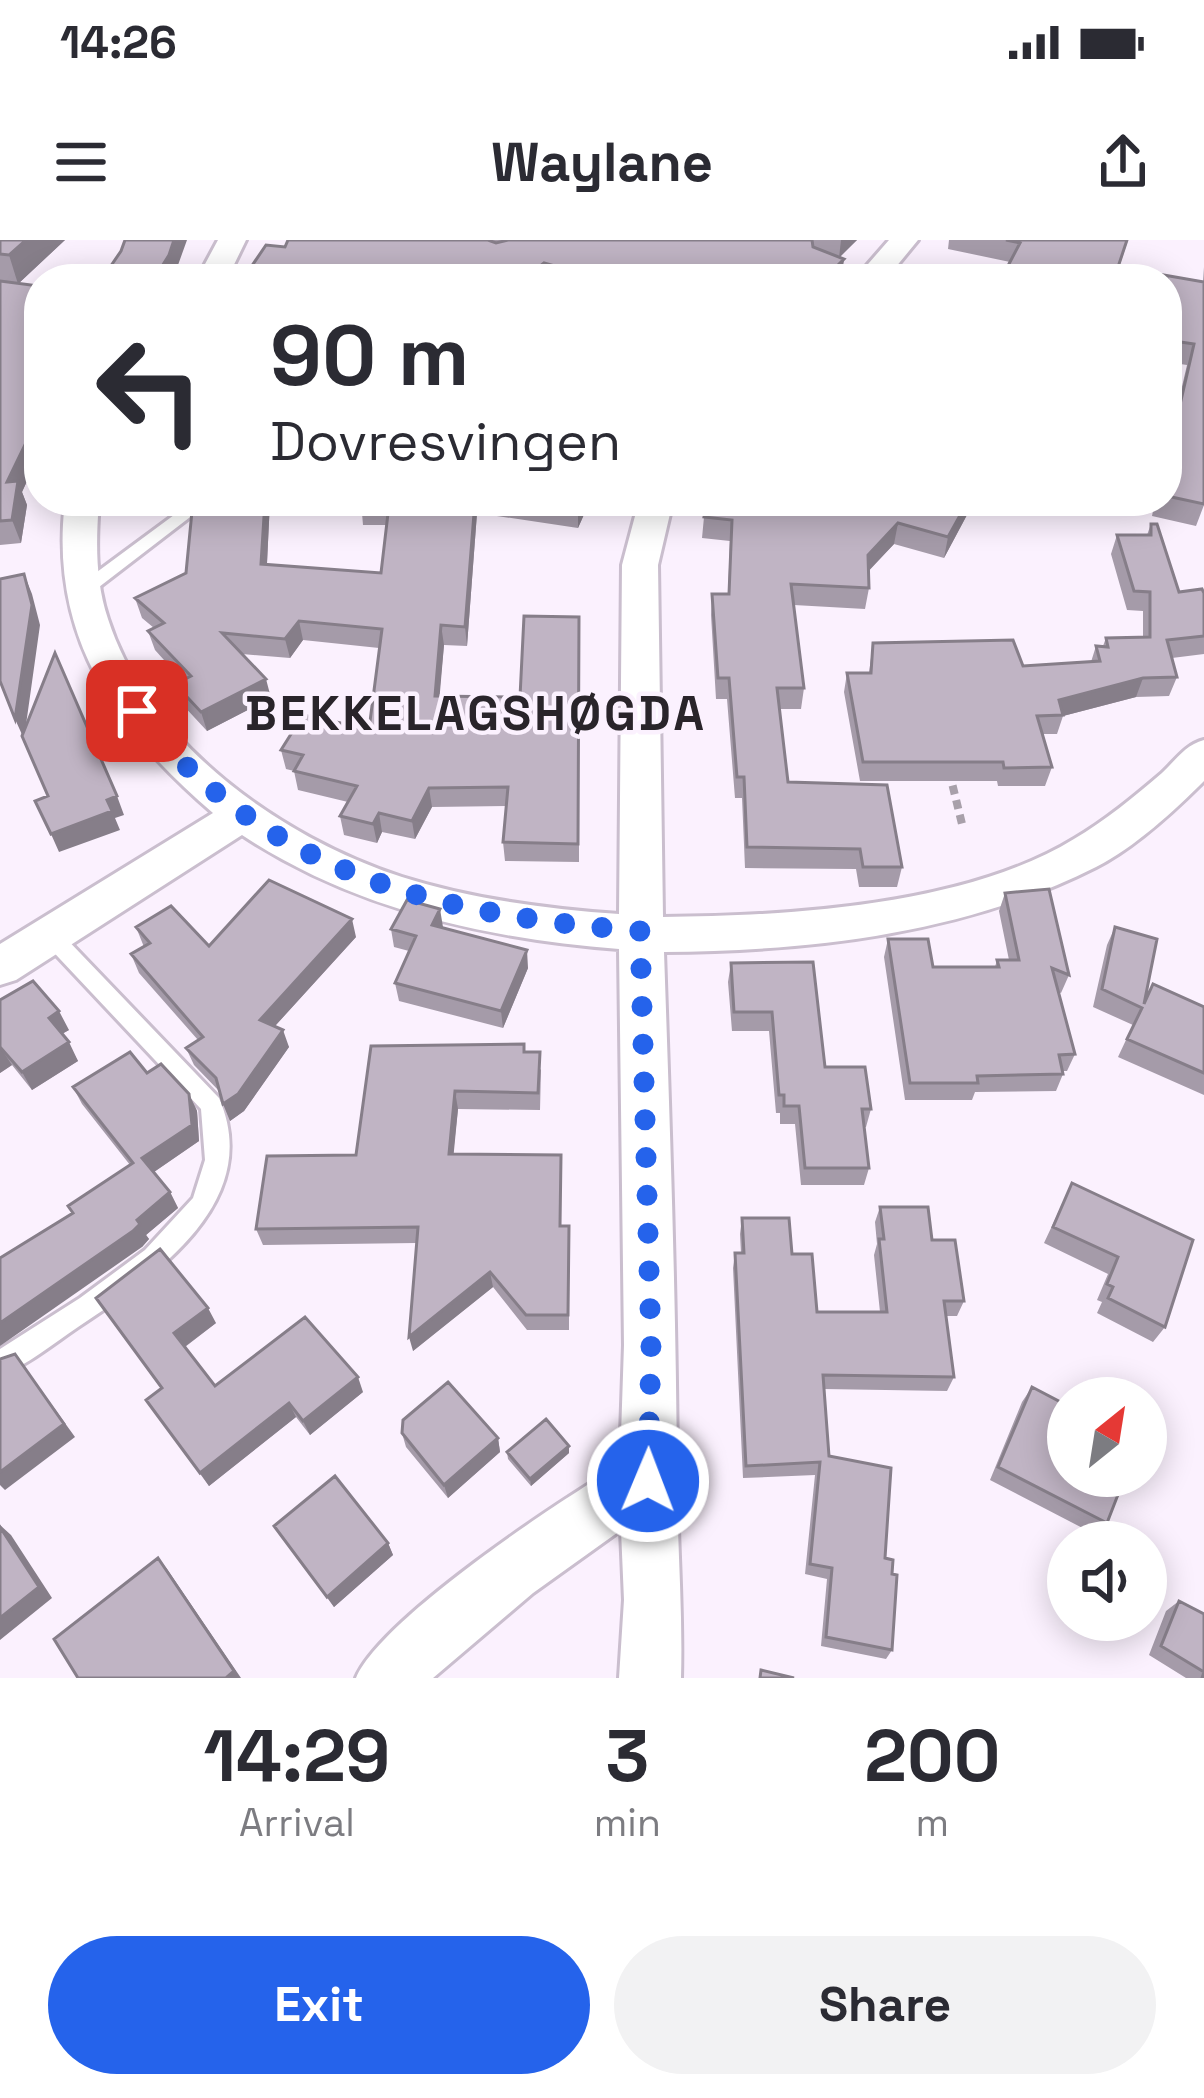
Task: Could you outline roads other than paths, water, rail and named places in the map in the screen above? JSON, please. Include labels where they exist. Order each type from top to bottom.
[{"type":"street","points":[[879,264],[904,240]]},
{"type":"street","points":[[79,516],[75,542],[80,594],[98,652],[116,684],[184,766],[276,838],[400,893],[548,924],[640,931],[810,930],[967,901],[1080,856],[1175,786],[1204,754]]},
{"type":"street","points":[[650,1678],[654,1600],[640,931],[640,565],[652,516]]},
{"type":"street","points":[[0,967],[242,815]]},
{"type":"street","points":[[387,1678],[514,1566],[580,1518],[648,1481]]},
{"type":"lane","points":[[80,594],[183,516]]},
{"type":"lane","points":[[0,1364],[177,1237],[214,1179],[217,1142],[211,1105],[51,936]]},
{"type":"district","name":"BEKKELAGSHØGDA","points":[[476,713]]}]
